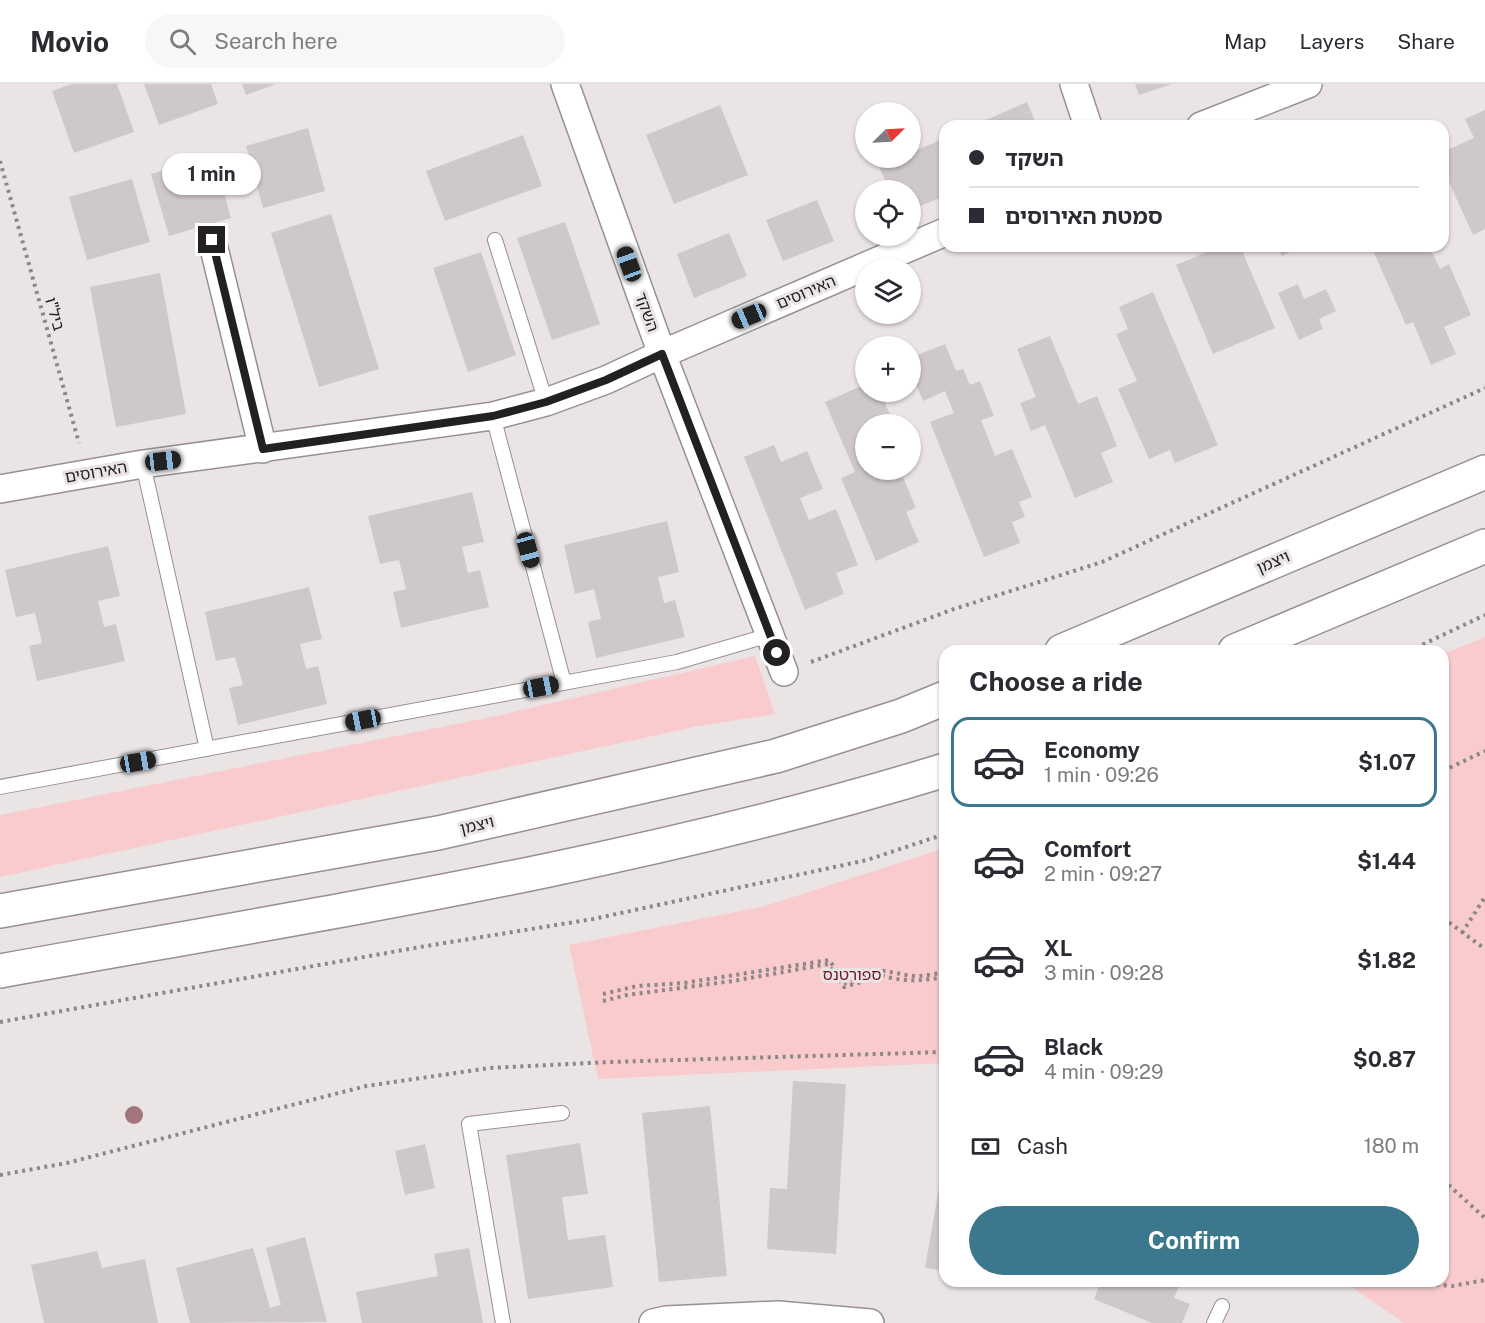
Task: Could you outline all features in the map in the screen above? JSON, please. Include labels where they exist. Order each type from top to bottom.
[{"type":"main road","name":"ויצמן","points":[[1076,645],[1485,472]]},
{"type":"main road","points":[[1249,645],[1485,546]]},
{"type":"main road","name":"ויצמן","points":[[0,911],[461,828],[776,756],[901,716],[939,700]]},
{"type":"main road","points":[[0,971],[494,882],[765,822],[939,772]]},
{"type":"street","name":"השקד","points":[[565,84],[662,354],[784,672]]},
{"type":"street","points":[[1074,84],[1086,120]]},
{"type":"street","points":[[1216,120],[1308,84]]},
{"type":"street","name":"האירוסים","points":[[0,489],[143,464],[493,416],[546,402],[606,380],[939,235]]},
{"type":"street","points":[[212,240],[263,449]]},
{"type":"street","points":[[662,1322],[778,1315],[870,1323]]},
{"type":"lane","points":[[495,240],[546,402]]},
{"type":"lane","points":[[493,416],[564,683]]},
{"type":"lane","points":[[143,464],[207,749]]},
{"type":"lane","points":[[0,788],[677,662],[770,635]]},
{"type":"lane","points":[[503,1323],[469,1124],[562,1113]]},
{"type":"lane","points":[[1214,1323],[1222,1306]]},
{"type":"path","name":"ביל\"ו","points":[[0,160],[87,473]]},
{"type":"path","points":[[784,672],[954,609],[1102,562],[1485,388]]},
{"type":"path","points":[[1422,645],[1485,615]]},
{"type":"path","points":[[1449,768],[1485,751]]},
{"type":"path","points":[[0,1022],[593,919],[867,860],[939,836]]},
{"type":"path","points":[[1462,933],[1485,897]]},
{"type":"path","points":[[1449,923],[1485,949]]},
{"type":"path","points":[[603,994],[637,986],[684,983],[830,960],[846,983],[862,980],[866,971],[879,969],[891,973],[918,976],[939,974]]},
{"type":"path","points":[[603,1001],[627,995],[734,981],[828,964],[844,987],[865,981],[869,973],[921,981],[939,976]]},
{"type":"path","points":[[0,1175],[67,1163],[366,1086],[490,1068],[939,1052]]},
{"type":"path","points":[[1449,1185],[1485,1218]]},
{"type":"path","points":[[1449,1286],[1485,1280]]},
{"type":"green space","points":[[1485,637],[1485,1323],[1404,1323],[1352,1287],[1449,1287],[1449,652]]},
{"type":"green space","points":[[755,656],[775,714],[699,726],[0,877],[0,815],[501,715]]},
{"type":"green space","name":"ספורטנס","points":[[939,850],[939,1063],[598,1079],[569,945],[765,906]]},
{"type":"building","points":[[72,84],[117,84],[134,132],[74,153],[52,91]]},
{"type":"building","points":[[144,84],[211,84],[218,104],[159,125]]},
{"type":"building","points":[[242,84],[276,84],[246,95]]},
{"type":"building","points":[[1135,84],[1172,84],[1139,95]]},
{"type":"building","points":[[1027,102],[1034,120],[986,120]]},
{"type":"building","points":[[720,105],[748,175],[674,204],[646,135]]},
{"type":"building","points":[[1485,110],[1485,229],[1473,235],[1449,182],[1449,149],[1474,138],[1465,119]]},
{"type":"building","points":[[308,128],[325,191],[263,208],[246,146]]},
{"type":"building","points":[[523,135],[542,186],[445,221],[426,171]]},
{"type":"building","points":[[939,141],[939,198],[921,206],[921,180],[885,180],[879,168],[921,168],[921,148]]},
{"type":"building","points":[[214,156],[231,218],[169,236],[151,174]]},
{"type":"building","points":[[132,179],[150,242],[87,260],[69,197]]},
{"type":"building","points":[[817,200],[834,241],[783,261],[766,220]]},
{"type":"building","points":[[331,214],[379,369],[319,387],[271,233]]},
{"type":"building","points":[[565,222],[600,324],[552,340],[517,238]]},
{"type":"building","points":[[729,233],[747,276],[694,298],[677,254]]},
{"type":"building","points":[[481,252],[516,355],[468,372],[433,268]]},
{"type":"building","points":[[1207,252],[1243,252],[1275,328],[1213,354],[1176,265]]},
{"type":"building","points":[[1374,252],[1432,252],[1440,269],[1449,264],[1471,315],[1444,327],[1456,354],[1431,365],[1413,322],[1406,325]]},
{"type":"building","points":[[160,273],[186,414],[116,427],[90,287]]},
{"type":"building","points":[[1298,284],[1304,299],[1326,289],[1336,311],[1319,319],[1323,329],[1299,340],[1278,293]]},
{"type":"building","points":[[1153,292],[1218,445],[1175,463],[1170,450],[1149,459],[1118,389],[1137,381],[1116,334],[1128,329],[1119,307]]},
{"type":"building","points":[[1050,336],[1078,404],[1097,396],[1117,446],[1101,453],[1113,482],[1075,498],[1045,425],[1031,431],[1020,403],[1036,397],[1017,349]]},
{"type":"building","points":[[945,344],[956,371],[963,369],[970,385],[980,381],[994,416],[981,420],[995,456],[1012,449],[1032,497],[1019,502],[1025,517],[1012,522],[1020,543],[984,557],[930,422],[954,413],[945,391],[923,401],[921,354]]},
{"type":"building","points":[[855,389],[855,402],[884,402],[890,414],[855,414],[855,472],[825,402]]},
{"type":"building","points":[[774,445],[781,462],[807,451],[823,489],[800,498],[809,520],[836,509],[858,565],[836,573],[844,594],[805,610],[744,457]]},
{"type":"building","points":[[855,472],[855,480],[904,480],[916,508],[906,512],[919,542],[876,561],[841,478]]},
{"type":"building","points":[[472,492],[484,542],[462,547],[468,573],[480,570],[489,607],[401,628],[393,592],[406,589],[399,560],[380,564],[368,516]]},
{"type":"building","points":[[667,521],[679,572],[658,577],[664,603],[675,600],[685,637],[596,658],[588,622],[601,619],[594,589],[575,594],[564,545]]},
{"type":"building","points":[[108,546],[120,596],[98,601],[104,627],[116,624],[125,661],[37,681],[29,646],[42,643],[35,613],[16,617],[5,570]]},
{"type":"building","points":[[309,587],[322,639],[300,644],[306,669],[318,666],[327,704],[238,725],[229,688],[243,685],[235,657],[216,661],[205,612]]},
{"type":"building","points":[[793,1081],[846,1084],[836,1254],[767,1249],[770,1188],[787,1189]]},
{"type":"building","points":[[710,1106],[727,1276],[659,1282],[642,1113]]},
{"type":"building","points":[[580,1143],[588,1194],[562,1197],[568,1240],[605,1235],[613,1287],[528,1299],[506,1155]]},
{"type":"building","points":[[425,1144],[435,1188],[405,1195],[395,1151]]},
{"type":"building","points":[[939,1188],[939,1270],[925,1268]]},
{"type":"building","points":[[305,1237],[327,1322],[190,1323],[176,1268],[253,1248],[270,1308],[281,1305],[266,1248]]},
{"type":"building","points":[[469,1248],[483,1323],[362,1323],[356,1292],[438,1276],[434,1254]]},
{"type":"building","points":[[97,1251],[102,1268],[145,1259],[158,1323],[44,1323],[31,1265]]},
{"type":"building","points":[[1099,1287],[1179,1287],[1174,1298],[1190,1304],[1182,1323],[1152,1323],[1094,1299]]},
{"type":"route","points":[[212,240],[263,449],[493,416],[546,402],[606,380],[662,354],[777,653]]}]
